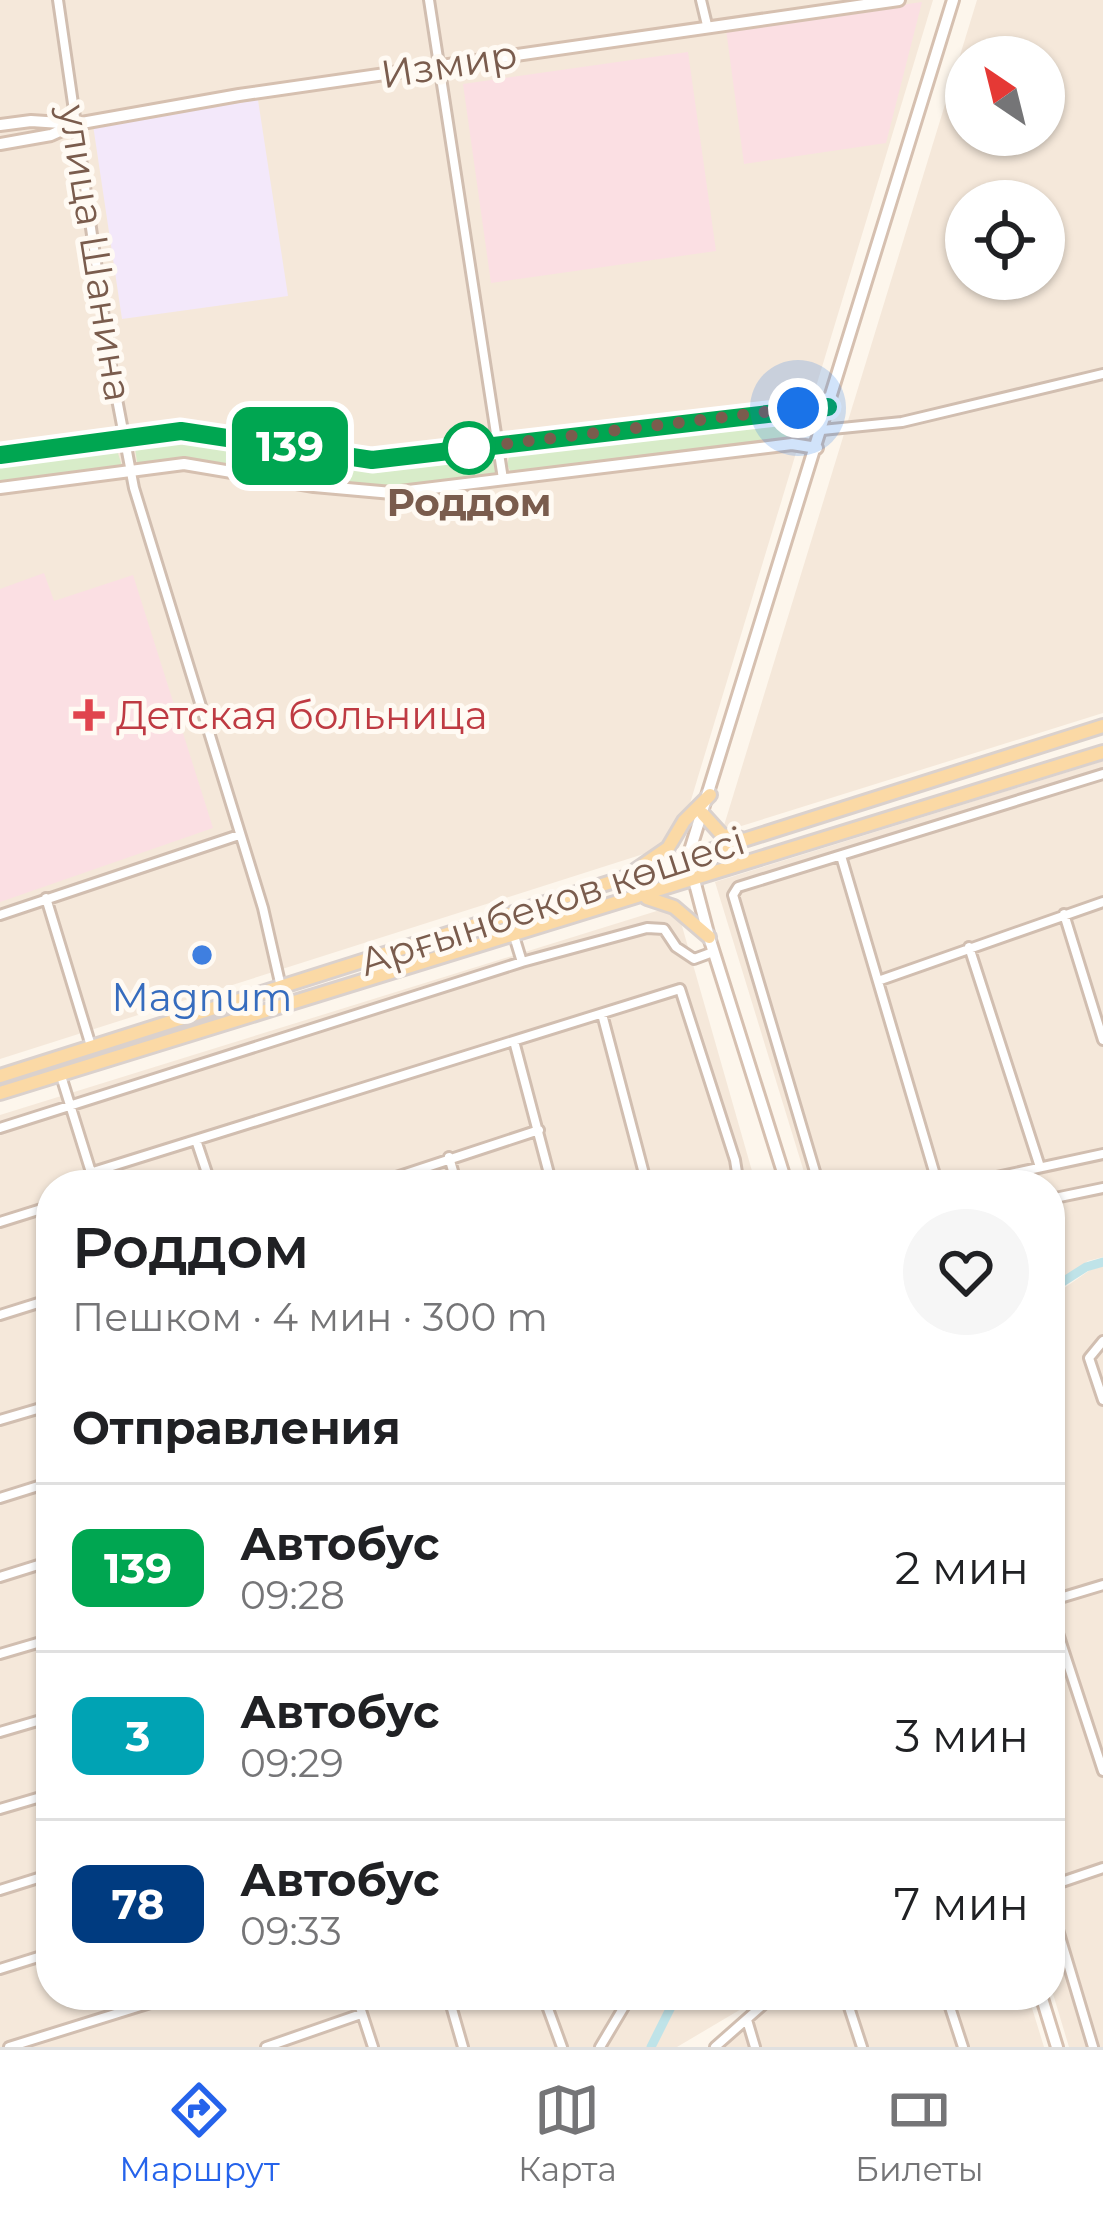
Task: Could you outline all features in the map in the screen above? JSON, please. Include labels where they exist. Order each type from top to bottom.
[{"type":"main road","name":"Арғынбеков көшесі","points":[[0,1076],[1103,726]]},
{"type":"main road","name":"Арғынбеков көшесі","points":[[0,1093],[1103,752]]},
{"type":"main road","points":[[632,875],[668,848],[684,820],[710,795]]},
{"type":"main road","points":[[703,814],[722,835],[747,838]]},
{"type":"main road","points":[[640,897],[674,908],[711,944]]},
{"type":"street","name":"улица Шанина","points":[[58,0],[131,470],[263,908],[281,988]]},
{"type":"street","points":[[429,0],[503,478]]},
{"type":"street","points":[[701,0],[706,25]]},
{"type":"street","name":"Измир","points":[[0,125],[76,124],[706,25],[899,0]]},
{"type":"street","points":[[783,1170],[688,856],[953,0]]},
{"type":"street","points":[[0,144],[51,135],[76,124]]},
{"type":"street","points":[[822,430],[902,422],[1103,374]]},
{"type":"street","points":[[0,455],[181,431],[372,460],[828,407]]},
{"type":"street","points":[[0,488],[184,464],[369,494],[792,444],[817,448]]},
{"type":"street","points":[[815,1170],[733,895],[738,887],[1103,774]]},
{"type":"street","points":[[0,915],[239,835]]},
{"type":"street","points":[[842,856],[934,1170]]},
{"type":"street","points":[[46,898],[91,1047]]},
{"type":"street","points":[[878,981],[1103,902]]},
{"type":"street","points":[[1064,914],[1103,1040]]},
{"type":"street","points":[[0,1128],[522,962],[647,928],[664,929],[694,959],[711,944]]},
{"type":"street","points":[[514,936],[522,962]]},
{"type":"street","points":[[969,947],[1040,1167]]},
{"type":"street","points":[[99,1170],[680,989],[737,1170]]},
{"type":"street","points":[[602,1014],[643,1170]]},
{"type":"street","points":[[514,1041],[548,1170]]},
{"type":"street","points":[[61,1076],[92,1170]]},
{"type":"street","points":[[413,1170],[539,1130]]},
{"type":"street","points":[[196,1140],[206,1170]]},
{"type":"street","points":[[1026,1170],[1103,1154]]},
{"type":"street","points":[[449,1157],[453,1170]]},
{"type":"street","points":[[1065,1196],[1103,1188]]},
{"type":"street","points":[[0,1222],[36,1211]]},
{"type":"street","points":[[0,1315],[36,1304]]},
{"type":"street","points":[[1103,1341],[1089,1358],[1103,1400]]},
{"type":"street","points":[[0,1420],[36,1409]]},
{"type":"street","points":[[0,1498],[36,1487]]},
{"type":"street","points":[[0,1577],[36,1566]]},
{"type":"street","points":[[1065,1599],[1103,1585]]},
{"type":"street","points":[[0,1654],[36,1643]]},
{"type":"street","points":[[1065,1652],[1103,1771]]},
{"type":"street","points":[[0,1732],[36,1721]]},
{"type":"street","points":[[0,1809],[36,1798]]},
{"type":"street","points":[[1065,1881],[1103,1868]]},
{"type":"street","points":[[0,1890],[36,1879]]},
{"type":"street","points":[[1065,1953],[1093,2047]]},
{"type":"street","points":[[0,1969],[36,1958]]},
{"type":"street","points":[[9,2047],[128,2010]]},
{"type":"street","points":[[360,2010],[373,2047]]},
{"type":"street","points":[[452,2010],[463,2047]]},
{"type":"street","points":[[548,2010],[562,2047]]},
{"type":"street","points":[[600,2047],[622,2010]]},
{"type":"street","points":[[715,2047],[758,2010]]},
{"type":"street","points":[[849,2010],[862,2047]]},
{"type":"street","points":[[951,2010],[963,2047]]},
{"type":"street","points":[[1046,2010],[1057,2047]]},
{"type":"street","points":[[266,2047],[361,2014]]},
{"type":"street","points":[[747,2020],[755,2047]]},
{"type":"shaded area","points":[[0,0],[933,0],[678,843],[0,1059]]},
{"type":"shaded area","points":[[977,0],[1103,0],[1103,713],[722,832],[945,104],[945,156],[1065,156],[1065,36],[966,36]]},
{"type":"shaded area","points":[[922,2],[886,143],[744,164],[726,29]]},
{"type":"shaded area","points":[[688,52],[716,251],[491,283],[463,84]]},
{"type":"shaded area","points":[[258,100],[288,296],[122,319],[93,125]]},
{"type":"shaded area","name":"Детская больница","points":[[44,573],[54,601],[133,575],[213,828],[0,902],[0,589]]},
{"type":"shaded area","points":[[1103,761],[1103,1257],[1065,1277],[1065,1170],[803,1170],[715,882]]},
{"type":"shaded area","points":[[676,905],[752,1170],[36,1170],[36,2010],[740,2010],[677,2047],[0,2047],[0,1115]]},
{"type":"shaded area","points":[[1103,1266],[1103,2047],[1069,2047],[1058,2010],[1065,2010],[1065,1288]]},
{"type":"shaded area","points":[[762,2010],[1033,2010],[1044,2047],[716,2047]]},
{"type":"green space","points":[[806,410],[813,418],[807,433],[798,437],[513,477],[507,464],[510,455]]},
{"type":"green space","points":[[182,442],[373,473],[493,459],[496,478],[371,496],[188,463],[138,469],[135,448]]},
{"type":"green space","points":[[116,447],[123,469],[0,491],[0,466]]},
{"type":"waterway","points":[[1065,1280],[1103,1262]]},
{"type":"waterway","points":[[651,2047],[670,2010]]},
{"type":"bus line","name":"139","points":[[0,455],[181,431],[372,460],[828,407]]},
{"type":"place","name":"Роддом","points":[[469,448]]},
{"type":"place","name":"Детская больница","points":[[89,715]]},
{"type":"place","name":"Magnum","points":[[202,955]]},
{"type":"route","points":[[469,448],[456,450],[798,408]]}]
